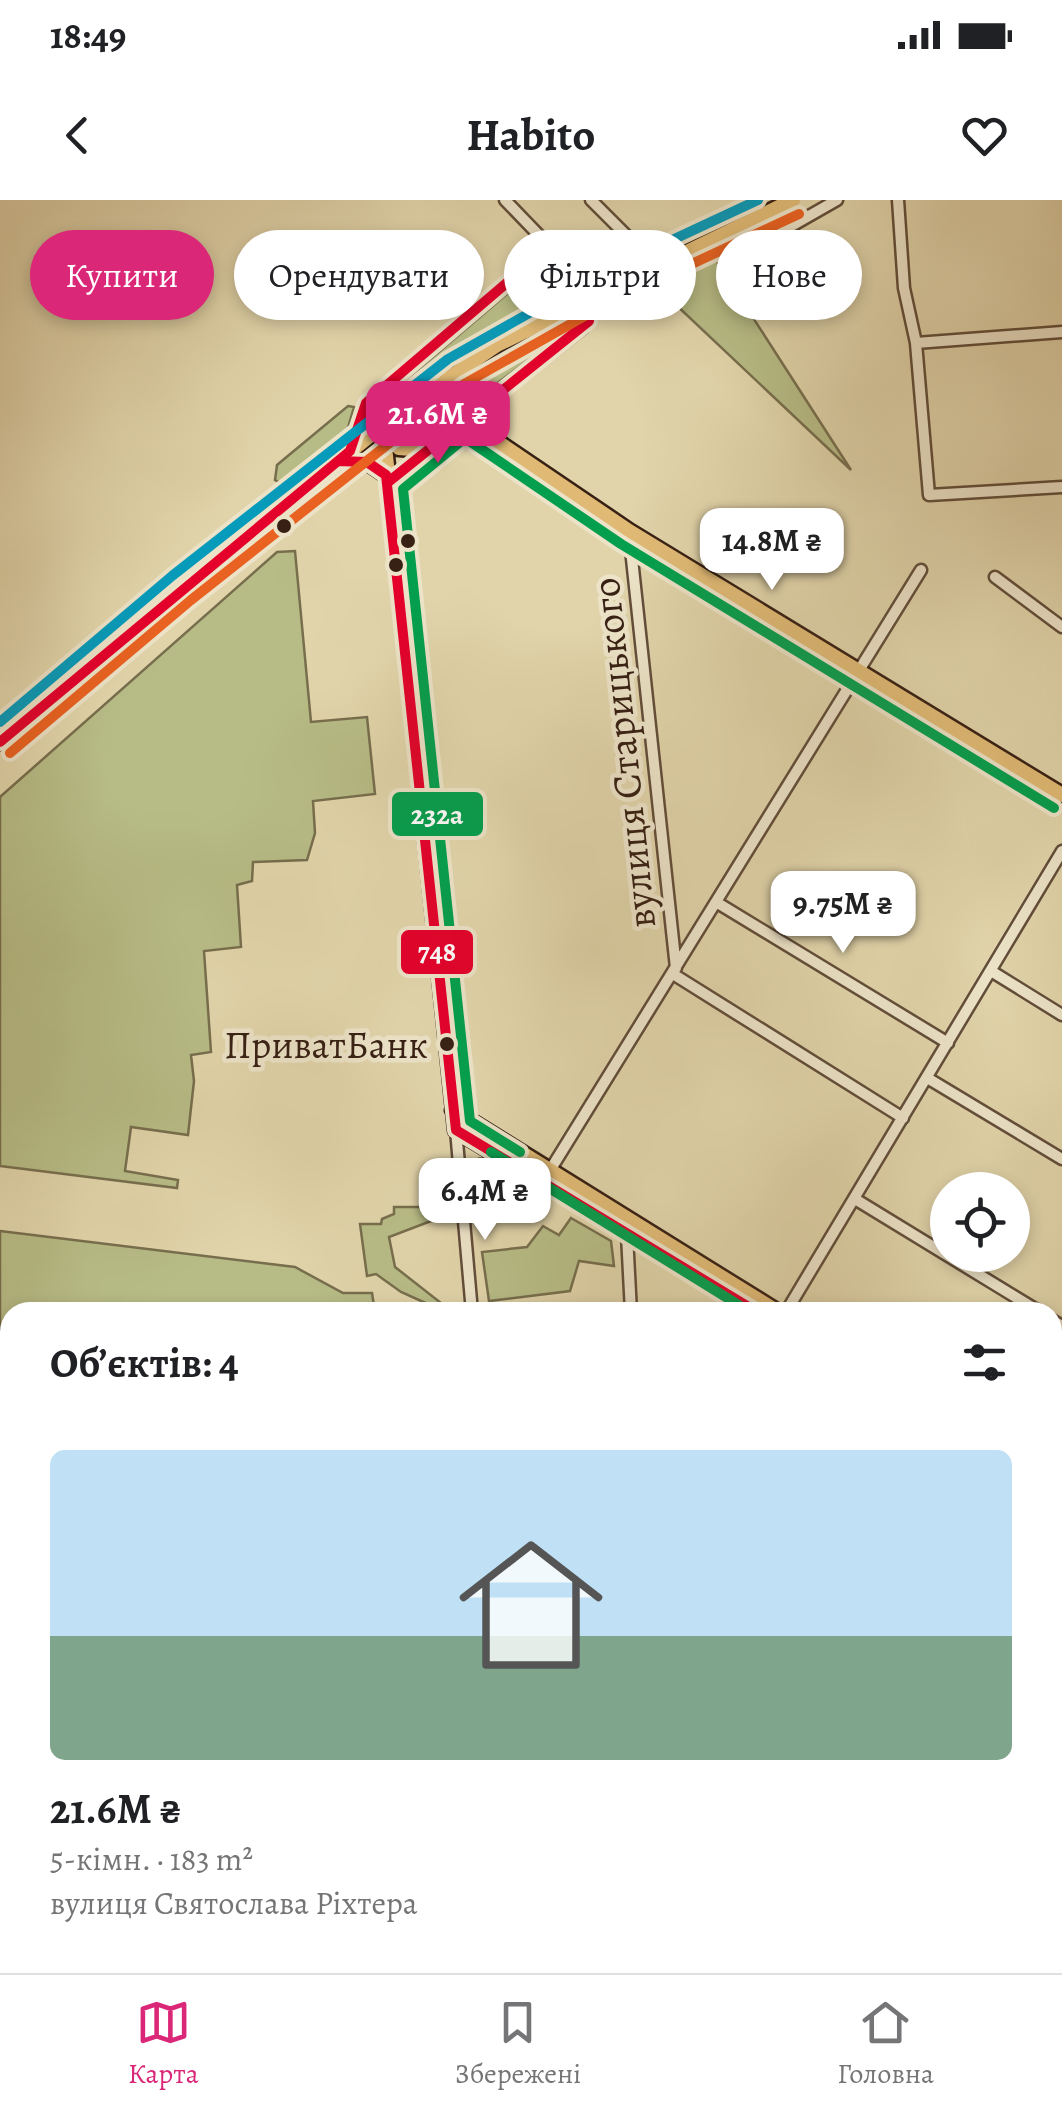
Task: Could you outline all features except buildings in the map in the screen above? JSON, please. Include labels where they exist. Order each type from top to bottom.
[{"type":"main road","points":[[0,742],[344,456],[497,345],[793,200]]},
{"type":"main road","points":[[394,418],[395,444],[403,451],[425,450]]},
{"type":"main road","points":[[394,418],[386,479],[456,1130],[740,1302]]},
{"type":"main road","points":[[464,419],[629,531],[1062,795]]},
{"type":"main road","points":[[344,456],[367,462],[386,479]]},
{"type":"main road","points":[[453,1110],[765,1302]]},
{"type":"main road","points":[[458,1177],[480,1167],[512,1165]]},
{"type":"street","points":[[506,200],[535,230]]},
{"type":"street","points":[[591,200],[635,244],[648,251],[722,220],[738,246],[753,248],[836,200]]},
{"type":"street","points":[[898,200],[904,288],[916,342],[929,495],[1062,487]]},
{"type":"street","points":[[344,456],[366,403],[504,285]]},
{"type":"street","points":[[386,479],[584,327],[587,320]]},
{"type":"street","points":[[916,342],[1062,332]]},
{"type":"street","points":[[366,403],[366,420],[394,418]]},
{"type":"street","name":"вулиця Старицького","points":[[629,531],[674,972]]},
{"type":"street","points":[[550,1172],[856,669],[921,570]]},
{"type":"street","points":[[995,577],[1062,627]]},
{"type":"street","points":[[788,1302],[929,1079],[1062,850]]},
{"type":"street","points":[[716,902],[948,1043]]},
{"type":"street","points":[[990,970],[1062,1014]]},
{"type":"street","points":[[674,972],[903,1118]]},
{"type":"street","points":[[929,1079],[1062,1159]]},
{"type":"street","points":[[456,1130],[471,1302]]},
{"type":"street","points":[[855,1198],[1024,1302]]},
{"type":"street","points":[[627,1235],[630,1302]]},
{"type":"green space","points":[[714,257],[716,320],[755,320],[851,470],[692,320],[696,320],[696,266]]},
{"type":"green space","points":[[504,296],[504,320],[524,320],[372,416],[373,408],[476,320],[484,320],[484,314]]},
{"type":"green space","points":[[568,324],[570,328],[415,446],[402,428],[497,359]]},
{"type":"green space","points":[[348,406],[354,407],[343,445],[288,487],[275,480],[277,465]]},
{"type":"green space","points":[[295,551],[311,722],[367,717],[375,794],[313,801],[315,833],[307,860],[253,862],[252,881],[237,885],[241,947],[204,951],[211,1052],[191,1055],[194,1081],[188,1135],[131,1127],[125,1171],[178,1180],[177,1188],[0,1166],[0,797],[277,552]]},
{"type":"green space","points":[[394,1207],[433,1207],[431,1221],[389,1237],[395,1267],[440,1302],[423,1302],[376,1274],[367,1276],[360,1224],[381,1224],[382,1219],[394,1214]]},
{"type":"green space","points":[[571,1218],[611,1241],[614,1266],[579,1261],[570,1291],[489,1301],[482,1252],[527,1247],[543,1226],[559,1235]]},
{"type":"green space","points":[[0,1231],[295,1267],[343,1293],[372,1293],[373,1302],[0,1302]]},
{"type":"transit line","points":[[0,722],[172,576],[448,359],[595,276],[758,200]]},
{"type":"transit line","points":[[10,753],[191,600],[464,384],[608,303],[799,214]]},
{"type":"transit line","name":"748","points":[[0,742],[350,451],[366,403],[550,246],[588,289],[589,321],[387,483]]},
{"type":"transit line","name":"232а","points":[[520,1152],[470,1121],[403,489],[465,438],[621,544],[1054,808]]},
{"type":"transit line","name":"748","points":[[338,461],[367,462],[386,475],[456,1130],[740,1302]]},
{"type":"transit line","name":"232а","points":[[491,1152],[734,1302]]},
{"type":"place","name":"ПриватБанк","points":[[447,1044]]}]
